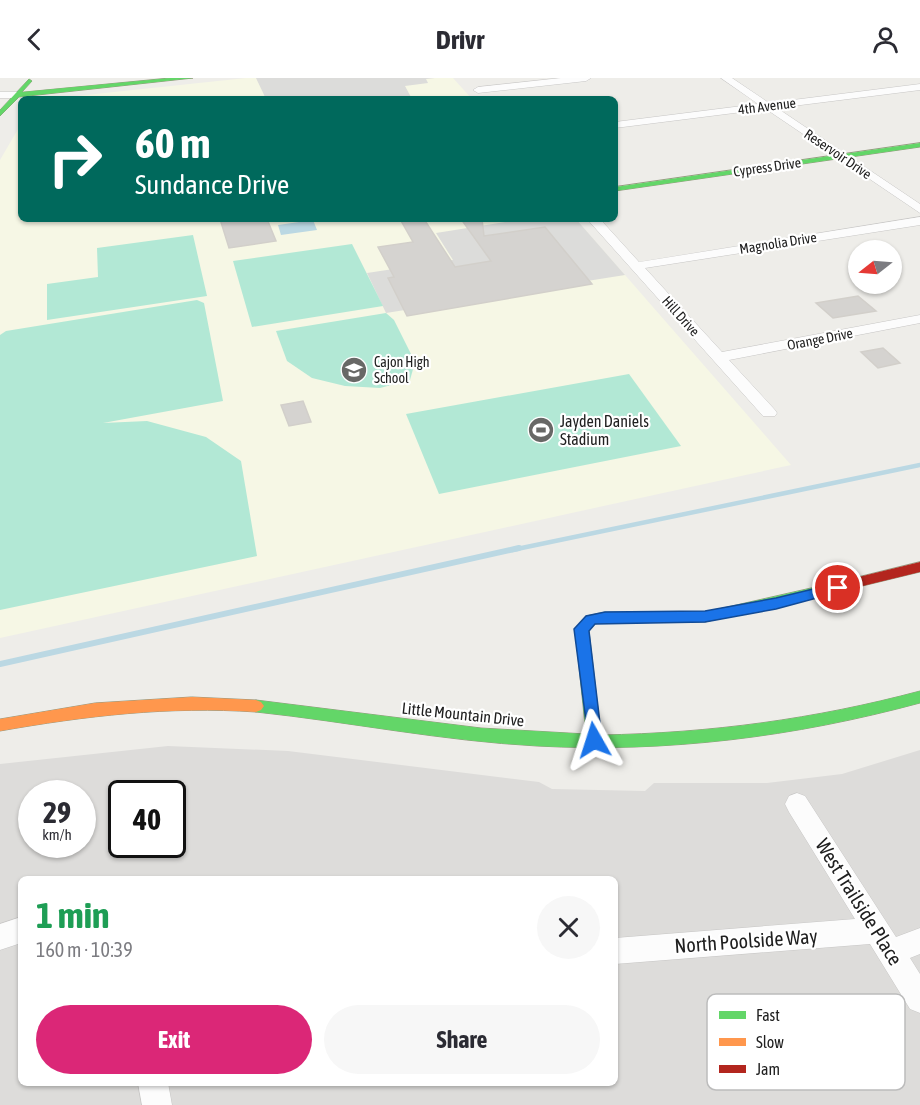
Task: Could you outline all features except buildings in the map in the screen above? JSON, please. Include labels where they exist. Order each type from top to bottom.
[{"type":"street","points":[[26,96],[32,78]]},
{"type":"street","points":[[28,96],[46,78]]},
{"type":"street","points":[[49,96],[190,78]]},
{"type":"street","points":[[482,96],[475,87],[586,78]]},
{"type":"street","name":"Reservoir Drive","points":[[726,78],[920,209]]},
{"type":"street","name":"4th Avenue","points":[[618,125],[920,87]]},
{"type":"street","points":[[0,96],[18,98]]},
{"type":"street","points":[[3,120],[18,106]]},
{"type":"street","name":"Cypress Drive","points":[[618,189],[920,145]]},
{"type":"street","name":"Magnolia Drive","points":[[636,266],[920,221]]},
{"type":"street","name":"Hill Drive","points":[[596,222],[769,413]]},
{"type":"street","name":"Orange Drive","points":[[719,357],[920,319]]},
{"type":"street","points":[[594,740],[582,629],[591,620],[605,617],[705,617],[776,603],[920,567]]},
{"type":"street","name":"Little Mountain Drive","points":[[0,725],[35,718],[143,707],[249,705],[514,738],[676,739],[755,734],[858,715],[920,697]]},
{"type":"street","name":"West Trailside Place","points":[[797,804],[920,999]]},
{"type":"street","points":[[0,937],[18,931]]},
{"type":"street","name":"North Poolside Way","points":[[618,951],[920,941]]},
{"type":"street","points":[[154,1086],[157,1105]]},
{"type":"shaded area","points":[[246,78],[453,78],[469,96],[76,96]]},
{"type":"shaded area","points":[[256,78],[435,78],[426,79],[428,83],[405,86],[410,96],[265,96]]},
{"type":"shaded area","name":"Cajon High School","points":[[18,129],[18,222],[579,222],[791,465],[0,638],[0,160]]},
{"type":"shaded area","points":[[506,222],[579,222],[625,275],[386,313],[367,273],[453,260],[436,233]]},
{"type":"shaded area","points":[[168,746],[288,751],[539,782],[552,789],[645,791],[654,783],[767,783],[842,774],[920,750],[920,1105],[0,1105],[0,764]]},
{"type":"green space","points":[[193,235],[207,296],[47,320],[47,284],[98,277],[97,248]]},
{"type":"green space","points":[[352,244],[383,306],[252,327],[233,261]]},
{"type":"green space","points":[[197,300],[204,303],[223,401],[103,423],[147,421],[206,437],[241,461],[257,556],[0,610],[0,335],[6,331]]},
{"type":"green space","points":[[386,313],[394,320],[415,362],[410,380],[380,388],[345,386],[312,378],[287,361],[276,331]]},
{"type":"green space","name":"Jayden Daniels Stadium","points":[[629,374],[681,446],[439,494],[406,414]]},
{"type":"water","points":[[314,222],[317,230],[281,235],[278,225]]},
{"type":"waterway","points":[[512,550],[920,465]]},
{"type":"waterway","points":[[0,664],[519,548]]},
{"type":"traffic: fast","points":[[17,95],[190,78]]},
{"type":"traffic: fast","points":[[0,114],[29,81]]},
{"type":"traffic: fast","points":[[618,189],[920,145]]},
{"type":"traffic: fast","points":[[594,740],[582,629],[591,620],[605,617],[705,617],[838,587]]},
{"type":"traffic: fast","points":[[256,706],[481,735],[536,739],[647,741],[702,737],[812,723],[920,697]]},
{"type":"traffic: slow","points":[[0,725],[127,706],[192,703],[256,706]]},
{"type":"traffic: jam","points":[[838,587],[920,567]]},
{"type":"place","name":"Cajon High School","points":[[354,370]]},
{"type":"place","name":"Jayden Daniels Stadium","points":[[541,430]]},
{"type":"route","points":[[594,740],[582,629],[591,620],[605,617],[661,619],[705,617],[838,588]]}]
